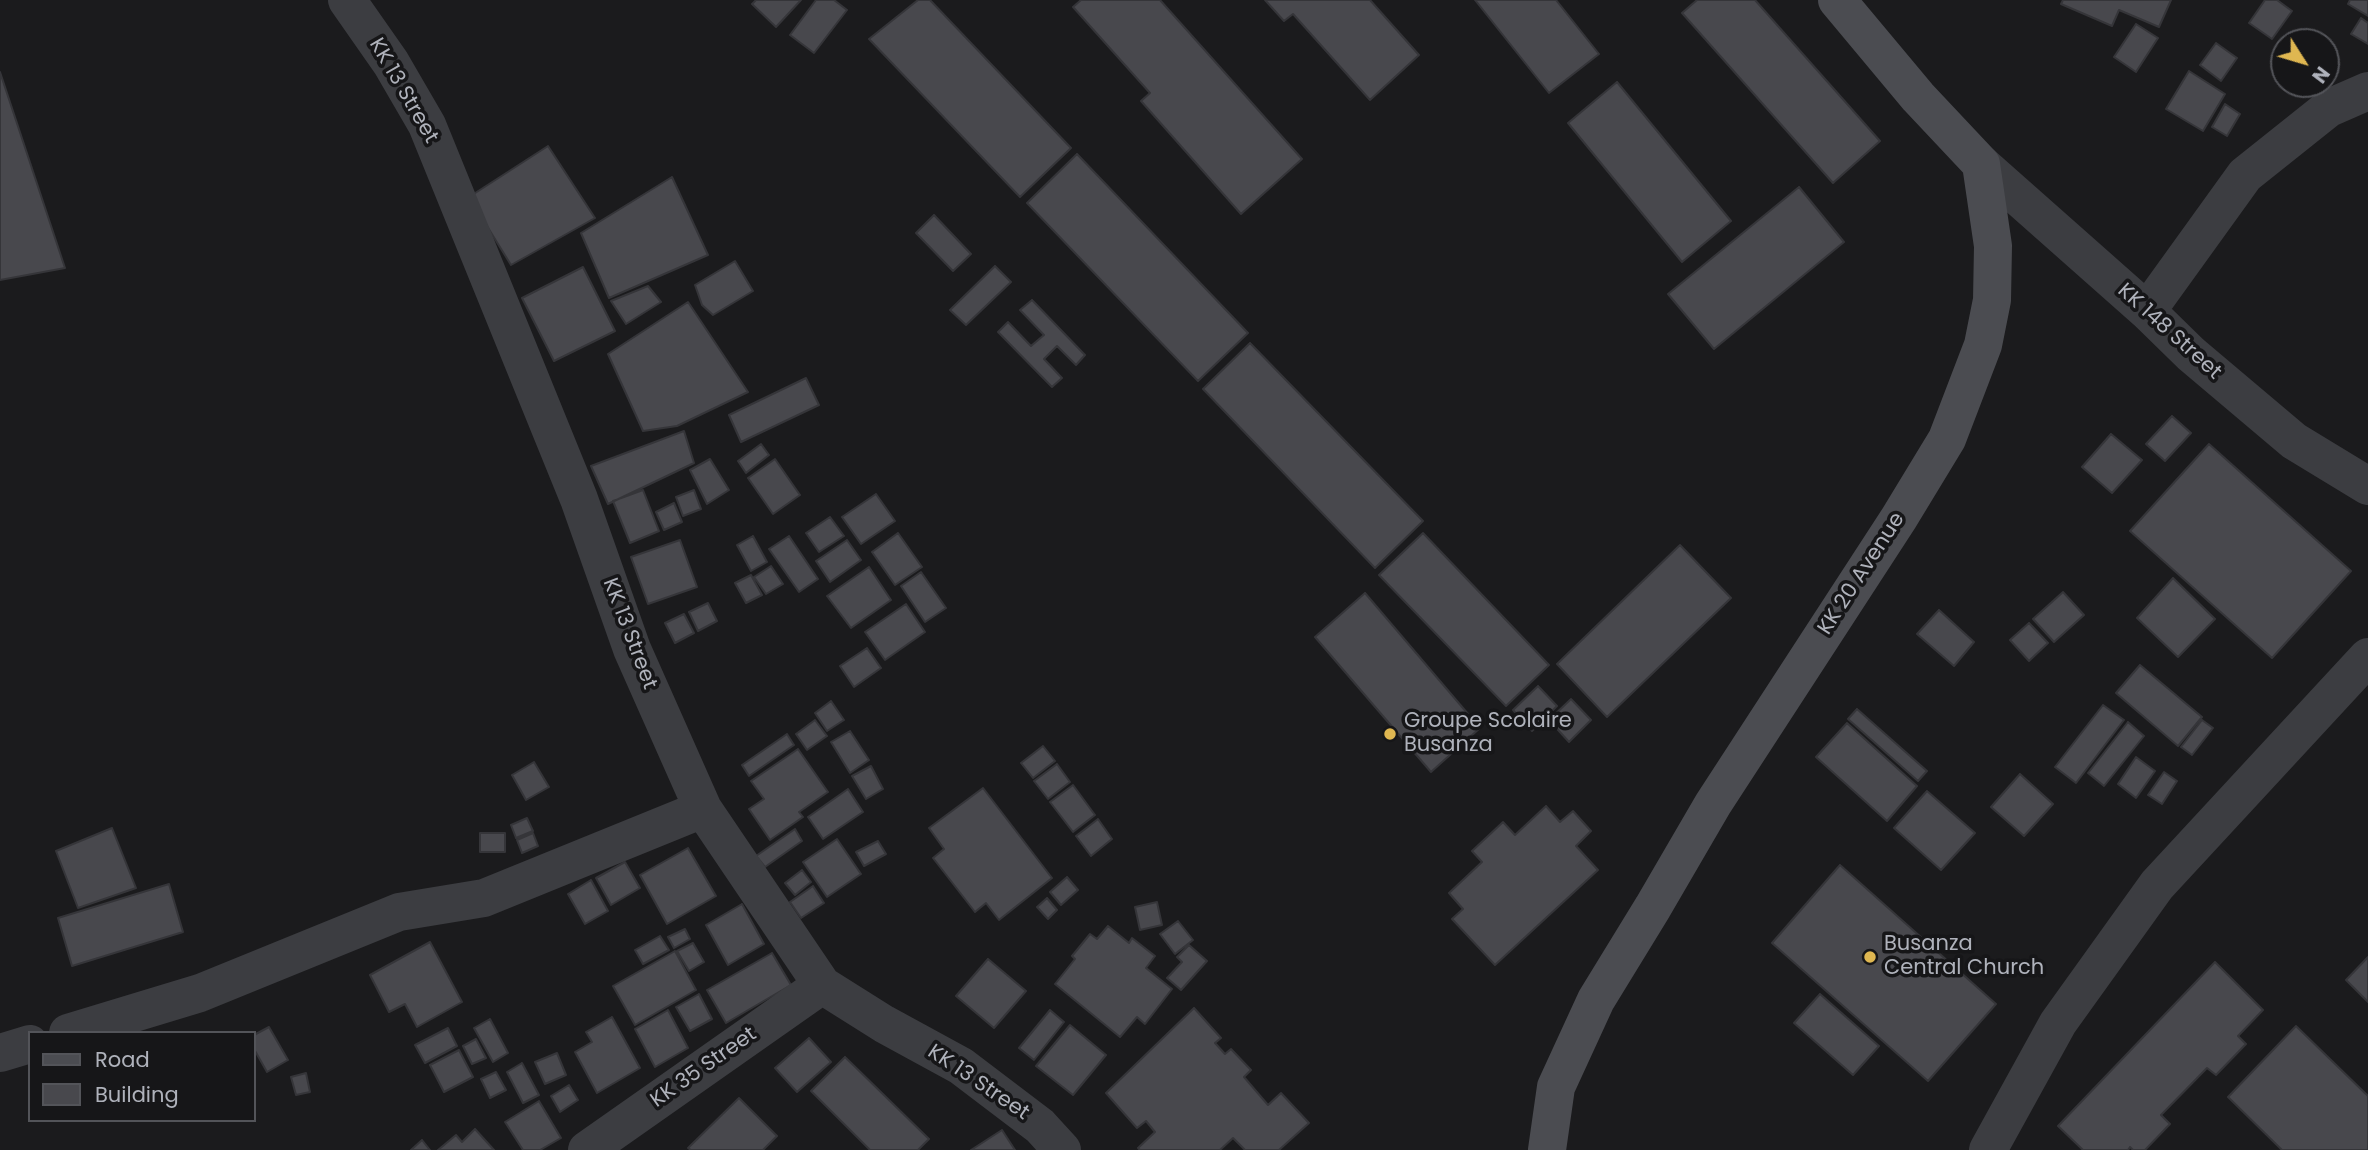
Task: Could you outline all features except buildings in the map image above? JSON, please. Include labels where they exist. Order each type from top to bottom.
[{"type":"main road","points":[[1837,0],[1918,97],[1981,164]]},
{"type":"main road","name":"KK 20 Avenue","points":[[1547,1150],[1556,1087],[1596,1000],[1713,804],[1899,519],[1947,439],[1983,345],[1992,300],[1993,246],[1981,164]]},
{"type":"street","name":"KK 13 Street","points":[[347,0],[391,63],[427,125],[579,499],[632,649],[703,809],[822,985],[884,1024],[961,1066],[1040,1126],[1062,1150]]},
{"type":"street","points":[[2147,311],[2245,175],[2329,108],[2368,91]]},
{"type":"street","name":"KK 148 Street","points":[[1981,164],[2147,311],[2191,354],[2294,441],[2368,486]]},
{"type":"street","points":[[1988,1150],[2058,1023],[2157,885],[2368,657]]},
{"type":"street","points":[[75,1031],[200,993],[399,912],[484,898],[703,809]]},
{"type":"street","name":"KK 35 Street","points":[[587,1150],[822,985]]},
{"type":"street","points":[[0,1053],[28,1045]]},
{"type":"place","name":"Groupe Scolaire Busanza","points":[[1390,734]]},
{"type":"place","name":"Busanza Central Church","points":[[1870,957]]}]
